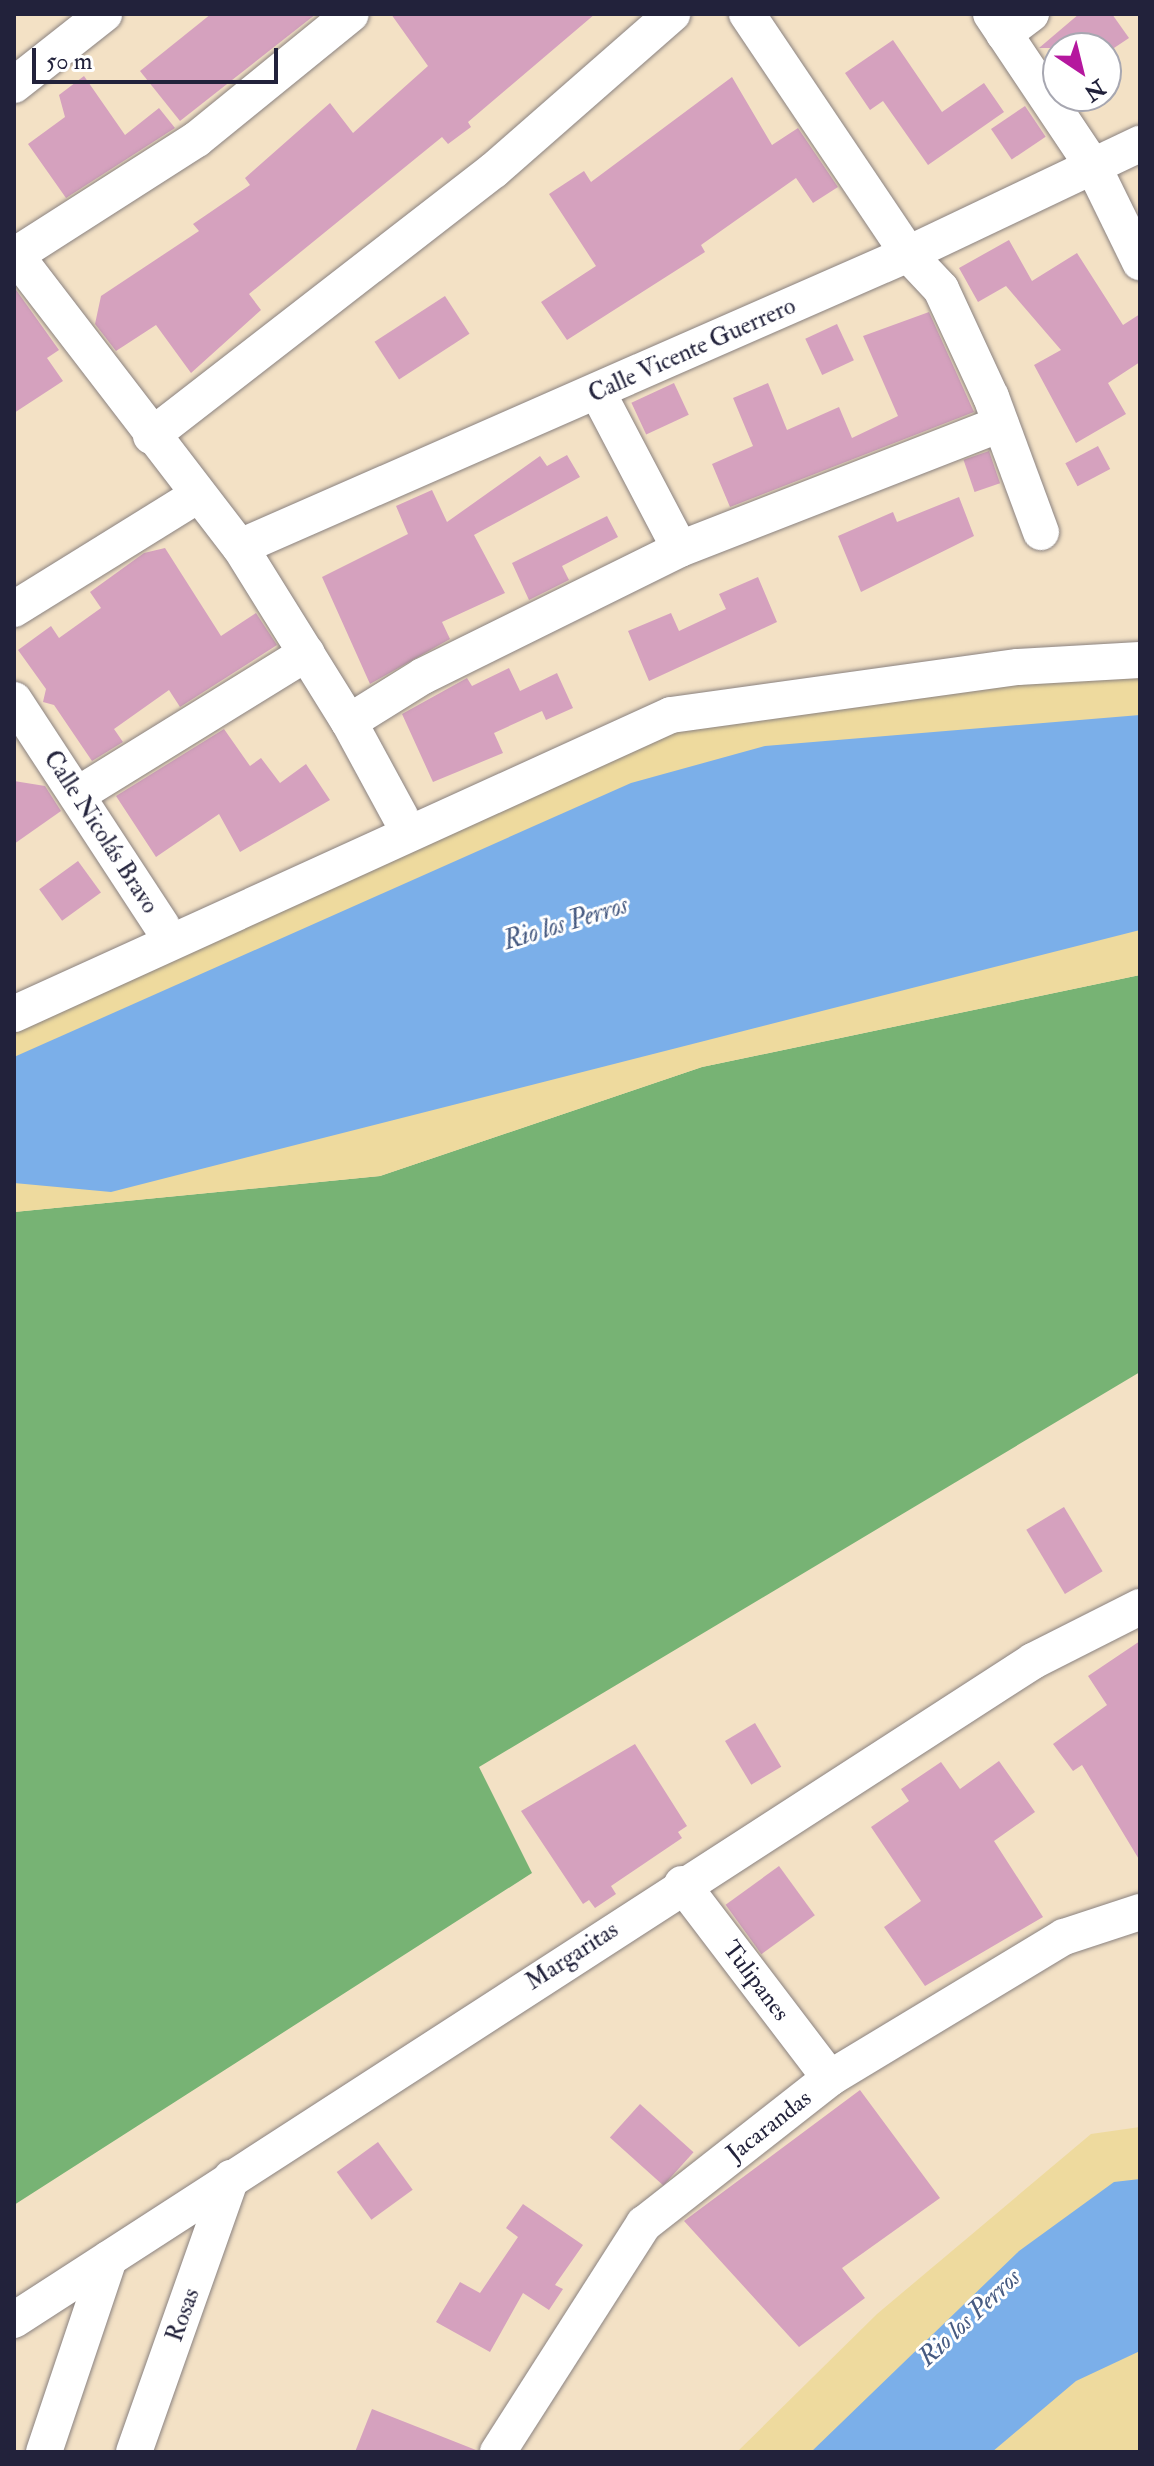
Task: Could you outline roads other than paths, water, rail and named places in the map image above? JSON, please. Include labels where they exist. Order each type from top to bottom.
[{"type":"street","points":[[351,14],[197,139],[15,254],[151,436],[240,547],[349,722],[400,816]]},
{"type":"street","points":[[151,436],[494,170],[672,14]]},
{"type":"street","points":[[747,14],[908,254],[941,289],[1001,424],[1041,532]]},
{"type":"street","points":[[14,85],[81,20]]},
{"type":"street","points":[[1009,21],[1094,168],[1140,262]]},
{"type":"street","name":"Calle Vicente Guerrero","points":[[240,547],[598,393],[908,254],[1140,144]]},
{"type":"street","points":[[598,393],[680,549]]},
{"type":"street","points":[[349,722],[423,676],[680,549],[1001,424]]},
{"type":"street","points":[[14,609],[198,495]]},
{"type":"street","points":[[77,795],[307,653]]},
{"type":"street","points":[[14,1014],[671,715],[1018,667],[1140,660]]},
{"type":"street","name":"Calle Nicolás Bravo","points":[[14,700],[161,925]]},
{"type":"street","name":"Margaritas","points":[[14,2320],[682,1884],[1033,1661],[1140,1607]]},
{"type":"street","name":"Tulipanes","points":[[682,1884],[830,2078]]},
{"type":"street","name":"Jacarandas","points":[[498,2452],[644,2224],[830,2078],[1064,1937],[1140,1912]]},
{"type":"street","name":"Rosas","points":[[134,2452],[231,2178]]},
{"type":"street","points":[[44,2452],[109,2259]]},
{"type":"water","name":"Rio los Perros","points":[[1140,715],[1140,930],[111,1192],[14,1183],[14,1057],[631,783],[765,746]]},
{"type":"water","name":"Rio los Perros","points":[[1140,2179],[1140,2351],[1076,2381],[992,2452],[811,2452],[1019,2251],[1114,2182]]}]
